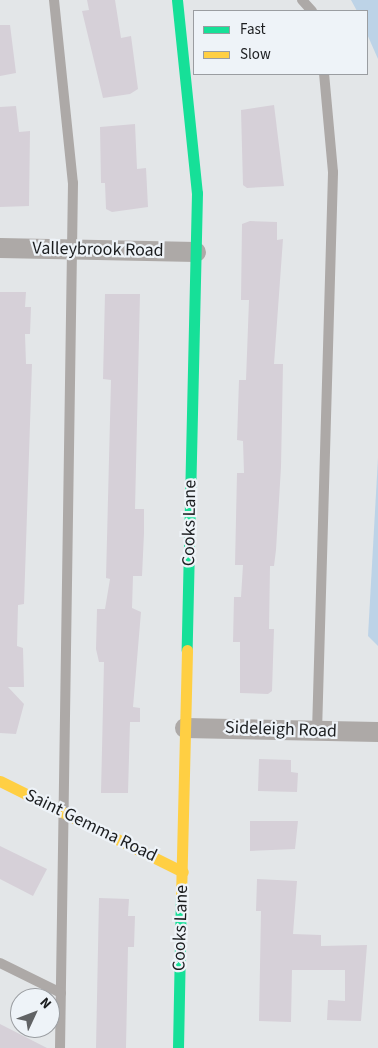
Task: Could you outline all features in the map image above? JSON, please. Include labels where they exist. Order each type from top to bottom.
[{"type":"main road","name":"Cooks Lane","points":[[177,0],[191,100],[196,252],[178,1048]]},
{"type":"main road","name":"Saint Gemma Road","points":[[0,781],[183,872]]},
{"type":"street","name":"Valleybrook Road","points":[[0,248],[196,252]]},
{"type":"street","name":"Sideleigh Road","points":[[185,728],[378,732]]},
{"type":"lane","points":[[54,0],[70,136],[73,250],[61,811],[60,1048]]},
{"type":"lane","points":[[302,0],[311,10]]},
{"type":"lane","points":[[318,732],[333,172],[324,75]]},
{"type":"lane","points":[[0,963],[61,993]]},
{"type":"shaded area","points":[[351,0],[378,0],[378,59],[368,36],[368,10],[356,10]]},
{"type":"shaded area","points":[[378,458],[378,646],[368,636]]},
{"type":"building","points":[[87,0],[115,0],[121,38],[131,36],[138,89],[130,94],[103,98],[82,11],[89,10]]},
{"type":"building","points":[[0,25],[10,25],[16,73],[0,76]]},
{"type":"building","points":[[274,105],[284,186],[247,188],[243,185],[241,110]]},
{"type":"building","points":[[16,106],[19,132],[30,131],[29,206],[0,207],[0,107]]},
{"type":"building","points":[[135,124],[137,169],[146,168],[148,207],[112,212],[106,209],[105,183],[101,183],[100,127]]},
{"type":"building","points":[[250,221],[277,222],[277,240],[283,239],[274,364],[283,364],[281,467],[276,550],[274,566],[270,566],[269,629],[274,629],[272,691],[268,694],[240,693],[240,642],[233,642],[234,597],[241,597],[243,565],[235,565],[237,473],[244,473],[243,441],[237,440],[239,380],[246,380],[249,300],[241,300],[242,224]]},
{"type":"building","points":[[0,292],[26,292],[25,307],[31,307],[30,334],[25,334],[26,364],[32,364],[24,604],[18,605],[17,646],[23,648],[24,687],[8,687],[24,704],[16,734],[0,733]]},
{"type":"building","points":[[105,294],[140,294],[135,509],[144,509],[144,533],[142,576],[133,576],[132,608],[141,612],[133,707],[140,708],[140,722],[130,722],[128,793],[101,793],[104,662],[99,662],[96,649],[97,609],[105,609],[110,579],[106,578],[111,380],[103,379]]},
{"type":"building","points":[[259,759],[291,760],[291,772],[298,773],[297,792],[258,791]]},
{"type":"building","points":[[250,821],[298,821],[295,849],[250,851]]},
{"type":"building","points":[[0,846],[47,869],[33,896],[0,879]]},
{"type":"building","points":[[257,879],[297,881],[293,934],[321,935],[321,946],[367,945],[361,1021],[327,1020],[328,1000],[345,1001],[345,970],[292,970],[291,1022],[259,1021],[261,911],[256,911]]},
{"type":"building","points":[[99,898],[129,899],[128,916],[135,916],[134,947],[128,947],[126,1048],[96,1048]]},
{"type":"building","points":[[0,1024],[10,1029],[10,1038],[27,1038],[47,1048],[0,1048]]},
{"type":"traffic: fast","points":[[177,0],[197,193],[187,650]]},
{"type":"traffic: fast","points":[[178,1048],[181,897]]},
{"type":"traffic: slow","points":[[181,897],[187,650]]},
{"type":"traffic: slow","points":[[0,781],[183,872]]}]
